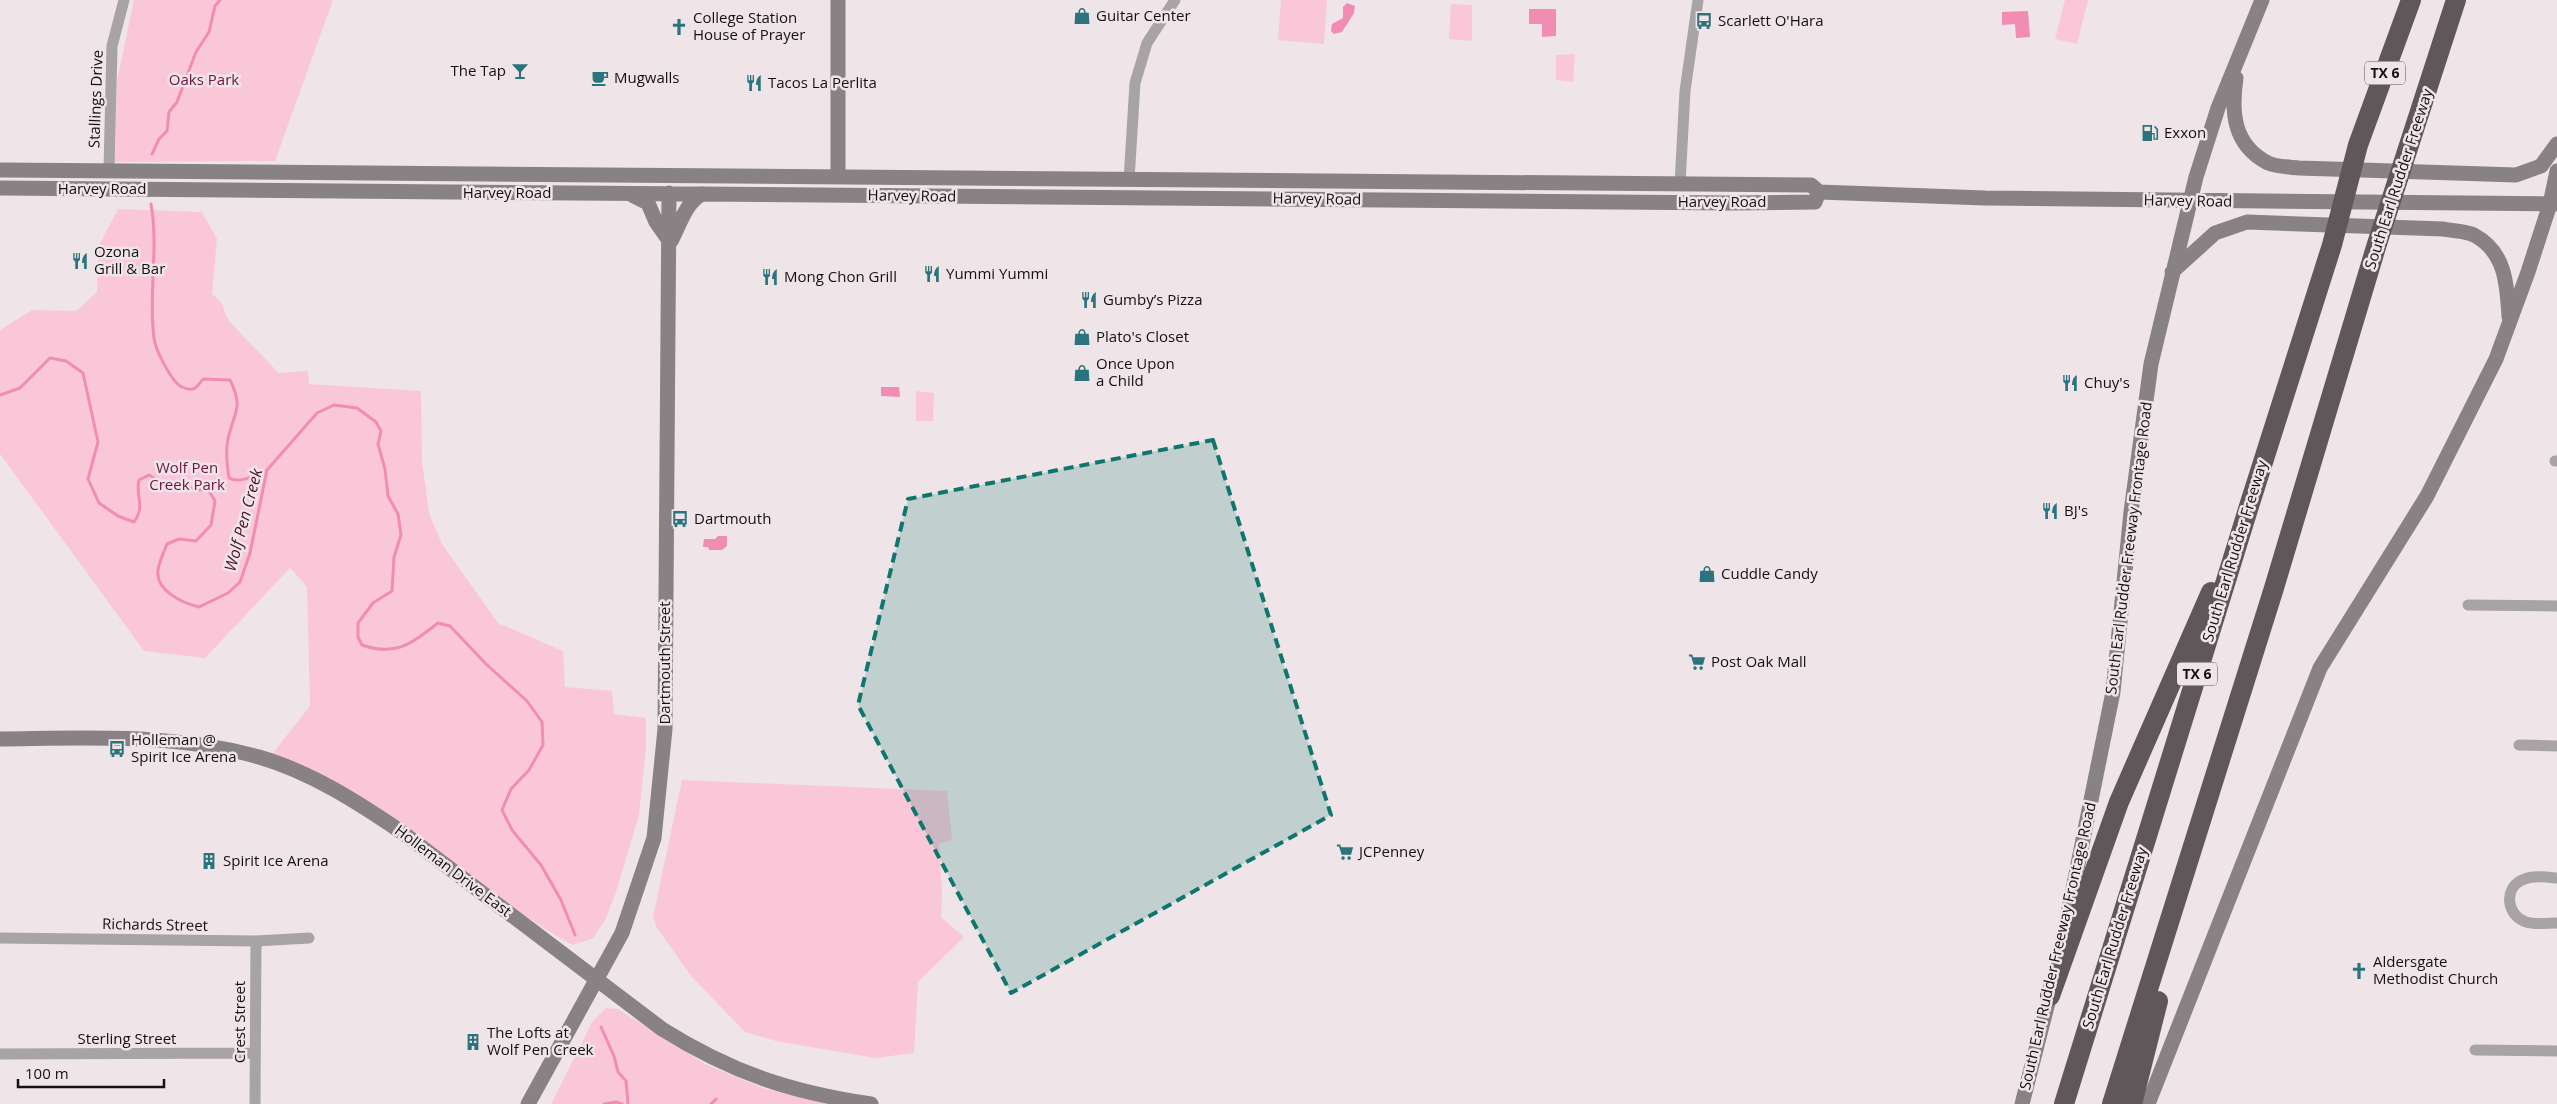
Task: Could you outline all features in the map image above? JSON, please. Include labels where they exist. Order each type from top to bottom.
[{"type":"highway","name":"South Earl Rudder Freeway","points":[[2064,1104],[2332,245],[2358,146],[2410,0]]},
{"type":"highway","name":"South Earl Rudder Freeway","points":[[2112,1104],[2181,887],[2376,247],[2410,147],[2456,0]]},
{"type":"highway","points":[[2050,996],[2119,802],[2250,503]]},
{"type":"highway","points":[[2132,1104],[2172,942],[2181,887]]},
{"type":"main road","points":[[838,0],[838,176],[846,185],[878,196]]},
{"type":"main road","name":"South Earl Rudder Freeway Frontage Road","points":[[2022,1104],[2050,996],[2076,882],[2113,692],[2131,512],[2151,364],[2172,273],[2192,201],[2196,177],[2218,108],[2262,0]]},
{"type":"main road","points":[[2240,54],[2233,101],[2236,125],[2247,146],[2269,163],[2299,168],[2516,175],[2541,166],[2557,144]]},
{"type":"main road","name":"Harvey Road","points":[[0,170],[1812,185],[1819,192],[2192,201],[2553,204]]},
{"type":"main road","points":[[2148,1104],[2320,668],[2427,496],[2496,359],[2553,204],[2557,171]]},
{"type":"main road","points":[[230,190],[233,182],[274,181],[291,172]]},
{"type":"main road","points":[[413,192],[424,183],[472,184],[478,174]]},
{"type":"main road","points":[[629,174],[643,183],[660,187],[669,193],[677,186],[705,185],[715,176]]},
{"type":"main road","points":[[786,194],[803,186],[829,185],[838,176]]},
{"type":"main road","points":[[1073,197],[1084,190],[1125,188],[1129,180]]},
{"type":"main road","points":[[1442,181],[1445,200]]},
{"type":"main road","points":[[1220,198],[1222,192],[1226,190],[1269,190],[1281,182]]},
{"type":"main road","points":[[1636,202],[1644,192],[1678,192],[1680,184]]},
{"type":"main road","name":"Harvey Road","points":[[0,188],[1636,202],[1815,202],[1819,192]]},
{"type":"main road","name":"Dartmouth Street","points":[[528,1104],[622,932],[654,838],[665,729],[669,193]]},
{"type":"main road","points":[[626,194],[641,198],[648,203],[656,222],[670,242],[683,221],[689,203],[702,194]]},
{"type":"main road","points":[[2172,273],[2215,233],[2247,222],[2443,229],[2473,234],[2496,251],[2505,276],[2509,324]]},
{"type":"main road","name":"Holleman Drive East","points":[[0,738],[144,737],[220,748],[261,758],[301,773],[361,805],[403,833],[662,1029],[691,1047],[734,1069],[779,1086],[822,1097],[871,1104]]},
{"type":"street","name":"Stallings Drive","points":[[109,170],[112,46],[124,0]]},
{"type":"street","points":[[1129,180],[1132,106],[1137,74],[1147,43],[1175,0]]},
{"type":"street","points":[[1680,184],[1685,91],[1698,0]]},
{"type":"street","points":[[2468,605],[2557,606]]},
{"type":"street","points":[[2519,745],[2557,746]]},
{"type":"street","points":[[2557,878],[2536,877],[2522,880],[2510,892],[2509,902],[2515,915],[2528,923],[2557,923]]},
{"type":"street","name":"Richards Street","points":[[0,938],[256,941],[310,938]]},
{"type":"street","name":"Crest Street","points":[[255,1104],[256,941]]},
{"type":"street","points":[[2475,1050],[2557,1051]]},
{"type":"street","name":"Sterling Street","points":[[0,1054],[255,1053]]},
{"type":"highlighted area","points":[[1213,440],[1331,815],[1011,993],[858,705],[908,499]]},
{"type":"green space","name":"Oaks Park","points":[[134,0],[333,0],[275,161],[115,162],[117,81]]},
{"type":"green space","points":[[1281,0],[1327,0],[1324,44],[1278,40]]},
{"type":"green space","points":[[2065,0],[2088,0],[2077,44],[2055,39]]},
{"type":"green space","points":[[1451,4],[1472,5],[1472,41],[1449,39]]},
{"type":"green space","points":[[1575,54],[1573,82],[1556,80],[1556,55]]},
{"type":"green space","name":"Wolf Pen Creek Park","points":[[118,209],[202,212],[217,239],[212,294],[221,302],[230,322],[278,373],[308,371],[309,384],[421,391],[422,461],[429,513],[442,544],[498,623],[563,651],[565,687],[612,691],[614,714],[646,718],[646,748],[639,815],[615,895],[605,920],[593,938],[573,945],[528,917],[390,820],[344,791],[273,753],[310,706],[307,587],[290,568],[205,658],[144,651],[0,454],[0,330],[32,310],[76,311],[97,292],[99,245]]},
{"type":"green space","points":[[916,391],[934,393],[933,421],[916,421]]},
{"type":"green space","points":[[682,780],[947,791],[952,840],[939,844],[942,893],[941,917],[964,937],[918,982],[914,1053],[875,1058],[776,1041],[745,1032],[692,977],[657,928],[653,917]]},
{"type":"green space","points":[[606,1008],[618,1009],[705,1064],[763,1088],[826,1104],[551,1104],[592,1022]]},
{"type":"shaded area","points":[[1347,3],[1355,6],[1354,13],[1342,32],[1334,34],[1331,31],[1332,24],[1343,18],[1343,7]]},
{"type":"shaded area","points":[[1529,9],[1556,9],[1556,36],[1542,37],[1542,24],[1529,24]]},
{"type":"shaded area","points":[[2028,11],[2030,37],[2016,38],[2015,24],[2002,25],[2002,12]]},
{"type":"shaded area","points":[[881,387],[899,387],[900,397],[881,396]]},
{"type":"shaded area","points":[[718,536],[727,536],[727,546],[722,550],[709,550],[708,547],[703,547],[704,539],[715,539]]},
{"type":"waterway","points":[[152,154],[159,139],[167,131],[169,112],[177,102],[196,52],[209,32],[215,6],[220,0]]},
{"type":"waterway","points":[[151,204],[154,238],[152,321],[157,350],[169,373],[182,387],[194,389],[203,379],[230,380],[237,404],[227,444],[229,478],[238,480],[253,477],[266,471]]},
{"type":"waterway","name":"Wolf Pen Creek","points":[[0,395],[20,388],[50,358],[66,361],[83,373],[98,442],[88,479],[99,503],[118,516],[134,522],[140,506],[139,480],[149,475],[166,485],[209,491],[215,501],[211,525],[196,541],[179,539],[167,544],[158,570],[158,577],[165,590],[178,599],[199,607],[228,593],[240,582],[250,553],[267,470],[317,413],[334,405],[357,408],[376,422],[381,431],[378,444],[385,469],[388,496],[398,514],[401,535],[394,557],[392,591],[373,603],[358,623],[358,637],[362,645],[394,649],[420,637],[438,623],[450,626],[486,664],[527,701],[542,722],[543,745],[529,770],[511,789],[502,810],[512,830],[541,865],[561,900],[575,935]]},
{"type":"waterway","name":"Wolf Pen Creek","points":[[601,1027],[614,1056],[618,1072],[626,1081],[628,1104]]},
{"type":"waterway","points":[[711,1104],[716,1099]]},
{"type":"waterway","points":[[604,1104],[616,1102],[622,1104]]},
{"type":"place","name":"Guitar Center","points":[[1082,16]]},
{"type":"place","name":"Scarlett O'Hara","points":[[1704,21]]},
{"type":"place","name":"College Station House of Prayer","points":[[679,27]]},
{"type":"place","name":"The Tap","points":[[520,71]]},
{"type":"place","name":"Mugwalls","points":[[600,78]]},
{"type":"place","name":"Tacos La Perlita","points":[[754,83]]},
{"type":"place","name":"Exxon","points":[[2150,133]]},
{"type":"place","name":"Ozona Grill & Bar","points":[[80,261]]},
{"type":"place","name":"Yummi Yummi","points":[[932,274]]},
{"type":"place","name":"Mong Chon Grill","points":[[770,277]]},
{"type":"place","name":"Gumby’s Pizza","points":[[1089,300]]},
{"type":"place","name":"Plato's Closet","points":[[1082,337]]},
{"type":"place","name":"Once Upon a Child","points":[[1082,373]]},
{"type":"place","name":"Chuy's","points":[[2070,383]]},
{"type":"place","name":"BJ's","points":[[2050,511]]},
{"type":"place","name":"Dartmouth","points":[[680,519]]},
{"type":"place","name":"Cuddle Candy","points":[[1707,574]]},
{"type":"place","name":"Post Oak Mall","points":[[1697,662]]},
{"type":"place","name":"Holleman @ Spirit Ice Arena","points":[[117,749]]},
{"type":"place","name":"JCPenney","points":[[1345,852]]},
{"type":"place","name":"Spirit Ice Arena","points":[[209,861]]},
{"type":"place","name":"Aldersgate Methodist Church","points":[[2359,971]]},
{"type":"place","name":"The Lofts at Wolf Pen Creek","points":[[473,1042]]}]
